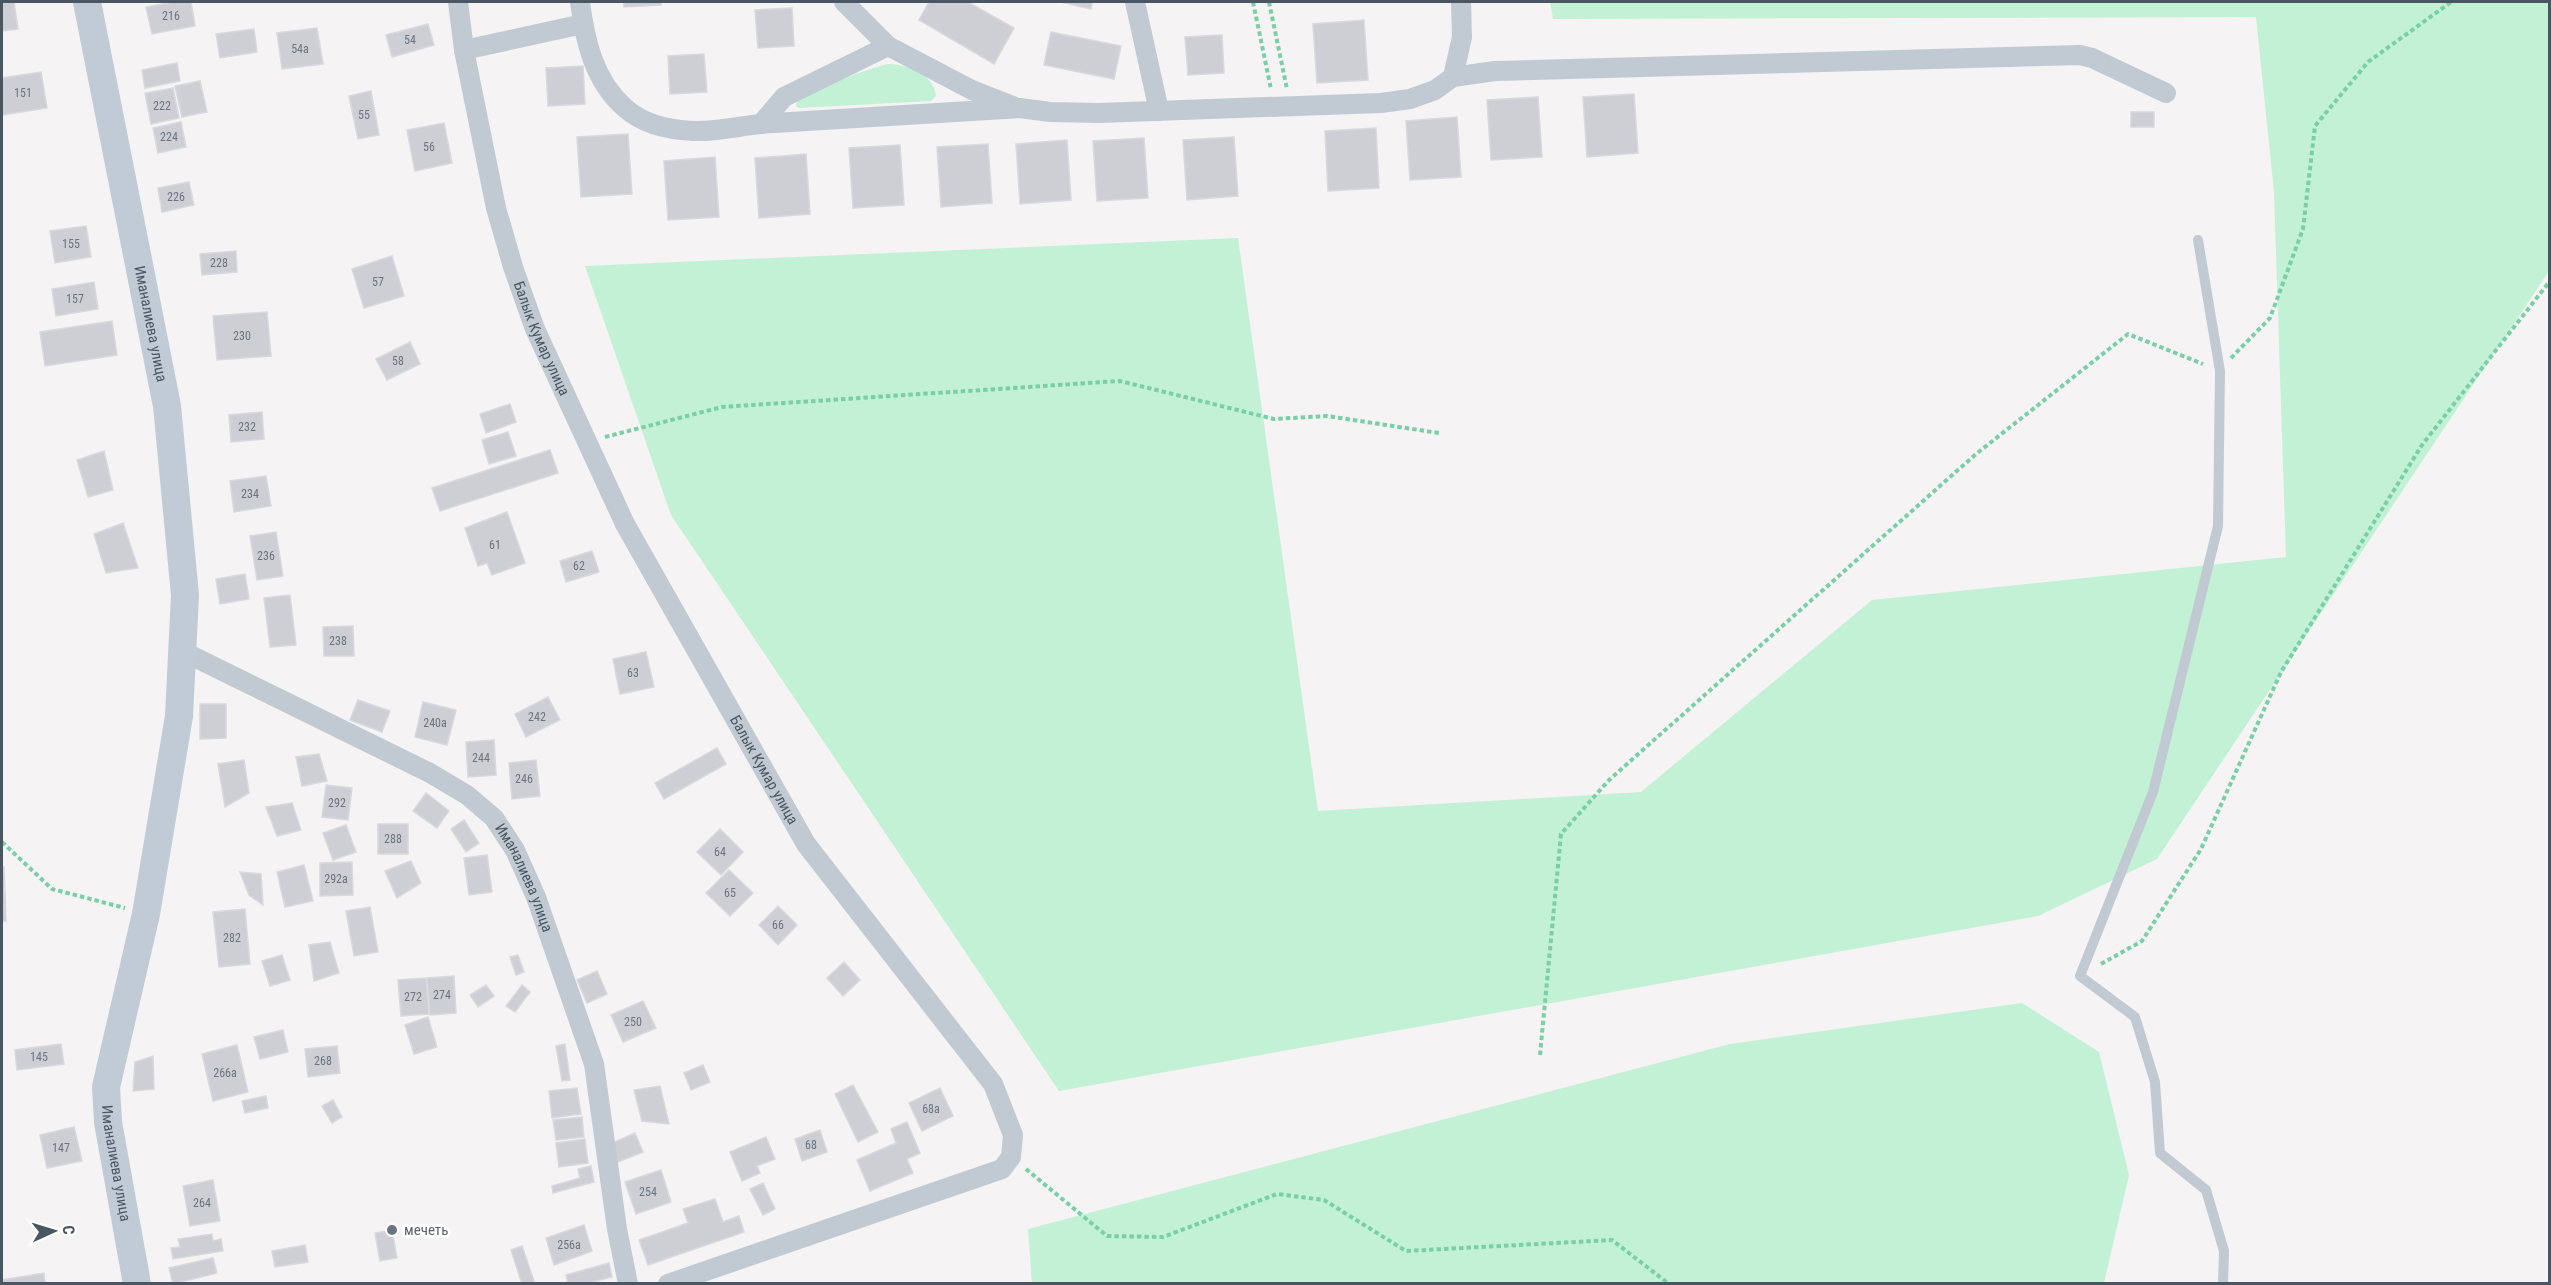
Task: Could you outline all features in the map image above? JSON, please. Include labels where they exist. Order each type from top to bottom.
[{"type":"street","name":"Иманалиева улица","points":[[87,2],[167,406],[185,595],[184,652],[179,716],[146,914],[106,1087],[108,1122],[137,1284]]},
{"type":"street","name":"Балык Кумар улица","points":[[458,2],[464,50],[496,208],[513,267],[535,329],[625,524],[806,844],[993,1084],[1013,1135],[1011,1157]]},
{"type":"street","points":[[580,2],[590,54],[603,84],[626,109],[647,122],[669,129],[694,131],[761,124],[1020,108],[1050,112],[1159,111],[1381,103],[1410,99],[1435,90],[1453,77],[1495,71],[2080,55],[2092,58],[2166,93]]},
{"type":"street","points":[[844,2],[888,46],[972,90],[1020,108]]},
{"type":"street","points":[[1135,2],[1159,111]]},
{"type":"street","points":[[1453,77],[1462,37],[1461,2]]},
{"type":"street","points":[[464,50],[583,24]]},
{"type":"street","points":[[761,124],[784,97],[888,46]]},
{"type":"street","name":"Иманалиева улица","points":[[184,652],[430,773],[467,795],[494,818],[514,850],[536,897],[594,1064],[617,1229],[628,1284]]},
{"type":"street","points":[[668,1284],[1002,1169],[1011,1157]]},
{"type":"lane","points":[[2198,240],[2220,371],[2218,526],[2153,792],[2080,976],[2135,1017],[2155,1082],[2160,1153],[2206,1190],[2224,1251],[2223,1284]]},
{"type":"path","points":[[1253,2],[1283,106]]},
{"type":"path","points":[[1269,2],[1283,106]]},
{"type":"path","points":[[1540,1055],[1561,834],[1609,780],[1976,454],[2128,334],[2220,371],[2270,318],[2303,229],[2315,126],[2368,62],[2451,2]]},
{"type":"path","points":[[2080,976],[2142,941],[2200,849],[2287,662],[2422,445],[2550,281]]},
{"type":"path","points":[[587,441],[722,407],[1120,381],[1274,419],[1327,416],[1439,433]]},
{"type":"path","points":[[2,842],[52,889],[146,914]]},
{"type":"path","points":[[1011,1157],[1107,1236],[1163,1237],[1277,1194],[1324,1200],[1406,1251],[1612,1240],[1669,1284]]},
{"type":"green space","points":[[1550,2],[2549,2],[2549,271],[2157,859],[2038,916],[1059,1091],[671,515],[585,266],[1238,238],[1318,811],[1641,792],[1872,600],[2286,557],[2274,192],[2256,17],[1553,19]]},
{"type":"green space","points":[[887,64],[910,68],[925,76],[934,88],[936,96],[931,101],[799,108],[796,106],[797,102],[829,85]]},
{"type":"green space","points":[[2022,1003],[2099,1052],[2129,1175],[2104,1283],[1032,1283],[1028,1229],[1730,1044]]},
{"type":"building","points":[[2,2],[14,2],[18,29],[2,31]]},
{"type":"building","points":[[174,2],[191,2],[195,26],[152,34],[146,7]]},
{"type":"building","points":[[624,2],[661,2],[661,5],[624,7]]},
{"type":"building","points":[[929,2],[968,2],[1014,28],[994,64],[919,20]]},
{"type":"building","points":[[1061,2],[1092,2],[1091,9]]},
{"type":"building","points":[[792,8],[794,46],[758,48],[755,10]]},
{"type":"building","points":[[1364,20],[1368,80],[1317,83],[1313,24]]},
{"type":"building","points":[[428,24],[434,45],[392,57],[386,35]]},
{"type":"building","points":[[317,28],[323,64],[282,69],[277,33]]},
{"type":"building","points":[[254,29],[257,52],[220,58],[216,34]]},
{"type":"building","points":[[1051,32],[1121,46],[1114,79],[1044,65]]},
{"type":"building","points":[[1222,35],[1224,73],[1188,75],[1185,37]]},
{"type":"building","points":[[704,54],[707,92],[670,94],[668,56]]},
{"type":"building","points":[[177,63],[180,81],[145,88],[142,70]]},
{"type":"building","points":[[583,66],[585,104],[548,106],[546,68]]},
{"type":"building","points":[[41,72],[47,108],[2,115],[2,78]]},
{"type":"building","points":[[200,81],[207,112],[182,117],[175,86]]},
{"type":"building","points":[[173,88],[179,118],[151,124],[145,93]]},
{"type":"building","points":[[371,91],[379,135],[358,139],[349,96]]},
{"type":"building","points":[[1634,94],[1638,153],[1587,157],[1583,97]]},
{"type":"building","points":[[1538,97],[1542,157],[1491,160],[1487,100]]},
{"type":"building","points":[[2131,112],[2154,112],[2154,127],[2131,127]]},
{"type":"building","points":[[1457,117],[1461,177],[1410,180],[1406,121]]},
{"type":"building","points":[[181,122],[186,147],[158,153],[153,128]]},
{"type":"building","points":[[444,123],[452,163],[415,171],[407,130]]},
{"type":"building","points":[[1376,128],[1379,188],[1328,191],[1325,131]]},
{"type":"building","points":[[628,134],[632,194],[581,197],[577,137]]},
{"type":"building","points":[[1234,137],[1238,196],[1187,200],[1183,140]]},
{"type":"building","points":[[1144,138],[1148,198],[1097,201],[1093,141]]},
{"type":"building","points":[[1067,140],[1071,200],[1020,204],[1016,144]]},
{"type":"building","points":[[988,144],[992,203],[941,207],[937,147]]},
{"type":"building","points":[[900,145],[904,205],[853,208],[849,148]]},
{"type":"building","points":[[806,154],[810,214],[759,218],[755,158]]},
{"type":"building","points":[[715,157],[719,217],[668,220],[664,161]]},
{"type":"building","points":[[189,182],[194,205],[162,212],[158,188]]},
{"type":"building","points":[[86,226],[91,257],[55,263],[50,231]]},
{"type":"building","points":[[236,251],[237,272],[202,275],[200,254]]},
{"type":"building","points":[[392,256],[404,296],[364,308],[352,269]]},
{"type":"building","points":[[94,282],[98,309],[56,316],[52,289]]},
{"type":"building","points":[[267,312],[271,356],[217,360],[213,316]]},
{"type":"building","points":[[112,321],[117,355],[45,366],[40,332]]},
{"type":"building","points":[[410,342],[420,364],[387,380],[376,359]]},
{"type":"building","points":[[510,404],[516,422],[486,433],[480,414]]},
{"type":"building","points":[[262,412],[264,439],[231,442],[229,415]]},
{"type":"building","points":[[508,432],[516,456],[489,464],[482,440]]},
{"type":"building","points":[[550,450],[558,473],[440,511],[432,488]]},
{"type":"building","points":[[104,451],[113,490],[88,497],[77,460]]},
{"type":"building","points":[[266,476],[271,506],[234,512],[230,481]]},
{"type":"building","points":[[507,512],[525,563],[492,575],[487,563],[478,566],[465,528]]},
{"type":"building","points":[[123,523],[138,568],[106,573],[94,534]]},
{"type":"building","points":[[276,532],[283,576],[257,580],[250,536]]},
{"type":"building","points":[[592,551],[599,572],[566,582],[560,561]]},
{"type":"building","points":[[245,574],[249,599],[220,604],[216,579]]},
{"type":"building","points":[[290,595],[296,645],[270,647],[264,598]]},
{"type":"building","points":[[353,626],[354,656],[324,656],[323,627]]},
{"type":"building","points":[[646,652],[654,687],[620,694],[613,659]]},
{"type":"building","points":[[548,697],[560,720],[526,737],[515,714]]},
{"type":"building","points":[[358,700],[390,711],[382,732],[350,720]]},
{"type":"building","points":[[423,702],[456,710],[447,745],[415,737]]},
{"type":"building","points":[[200,704],[226,704],[226,738],[200,739]]},
{"type":"building","points":[[494,740],[496,775],[468,777],[466,742]]},
{"type":"building","points":[[717,748],[726,764],[664,799],[655,783]]},
{"type":"building","points":[[319,754],[327,781],[302,786],[296,757]]},
{"type":"building","points":[[244,760],[249,793],[225,807],[218,764]]},
{"type":"building","points":[[536,760],[540,796],[512,799],[509,763]]},
{"type":"building","points":[[326,785],[352,788],[348,820],[322,817]]},
{"type":"building","points":[[426,793],[449,811],[437,828],[413,811]]},
{"type":"building","points":[[292,803],[301,830],[277,836],[266,807]]},
{"type":"building","points":[[464,820],[479,843],[466,852],[451,829]]},
{"type":"building","points":[[378,824],[408,824],[408,854],[378,854]]},
{"type":"building","points":[[346,825],[356,852],[333,860],[323,833]]},
{"type":"building","points":[[720,829],[743,852],[721,875],[697,852]]},
{"type":"building","points":[[487,855],[492,892],[469,895],[464,858]]},
{"type":"building","points":[[411,861],[421,883],[397,898],[385,871]]},
{"type":"building","points":[[352,862],[353,895],[320,896],[320,863]]},
{"type":"building","points":[[304,865],[313,901],[285,907],[277,872]]},
{"type":"building","points":[[2,867],[4,867],[6,921],[2,921]]},
{"type":"building","points":[[729,870],[753,893],[730,916],[706,893]]},
{"type":"building","points":[[240,872],[261,874],[263,905],[249,895]]},
{"type":"building","points":[[778,906],[797,925],[778,945],[759,925]]},
{"type":"building","points":[[370,907],[378,952],[354,956],[346,911]]},
{"type":"building","points":[[245,909],[250,964],[219,967],[213,912]]},
{"type":"building","points":[[330,942],[339,973],[314,981],[309,945]]},
{"type":"building","points":[[282,955],[290,980],[270,986],[262,961]]},
{"type":"building","points":[[518,955],[524,972],[516,975],[510,957]]},
{"type":"building","points":[[844,962],[860,980],[843,996],[827,978]]},
{"type":"building","points":[[597,971],[607,994],[587,1003],[577,980]]},
{"type":"building","points":[[454,976],[456,1013],[430,1015],[427,978]]},
{"type":"building","points":[[426,978],[429,1014],[401,1016],[398,980]]},
{"type":"building","points":[[486,985],[494,996],[478,1007],[470,995]]},
{"type":"building","points":[[522,985],[530,992],[515,1012],[506,1006]]},
{"type":"building","points":[[643,1001],[656,1028],[623,1042],[611,1015]]},
{"type":"building","points":[[428,1017],[437,1047],[414,1054],[405,1025]]},
{"type":"building","points":[[283,1030],[288,1052],[260,1059],[254,1037]]},
{"type":"building","points":[[61,1044],[64,1064],[17,1070],[15,1050]]},
{"type":"building","points":[[565,1044],[570,1080],[562,1081],[556,1046]]},
{"type":"building","points":[[237,1045],[248,1092],[213,1101],[202,1054]]},
{"type":"building","points":[[337,1046],[340,1073],[308,1077],[305,1049]]},
{"type":"building","points":[[153,1056],[154,1089],[133,1091],[135,1062]]},
{"type":"building","points":[[703,1065],[710,1082],[691,1090],[684,1073]]},
{"type":"building","points":[[853,1085],[878,1132],[858,1142],[835,1094]]},
{"type":"building","points":[[660,1086],[669,1124],[642,1121],[634,1090]]},
{"type":"building","points":[[577,1088],[581,1114],[552,1118],[549,1091]]},
{"type":"building","points":[[940,1088],[953,1116],[922,1131],[909,1103]]},
{"type":"building","points":[[266,1096],[268,1108],[245,1113],[242,1101]]},
{"type":"building","points":[[333,1100],[342,1117],[332,1123],[322,1106]]},
{"type":"building","points":[[582,1117],[584,1137],[556,1140],[553,1120]]},
{"type":"building","points":[[907,1122],[920,1153],[907,1159],[913,1173],[870,1191],[857,1160],[896,1143],[891,1129]]},
{"type":"building","points":[[74,1127],[82,1161],[47,1168],[40,1135]]},
{"type":"building","points":[[820,1130],[827,1152],[802,1161],[795,1139]]},
{"type":"building","points":[[635,1133],[643,1152],[615,1163],[608,1145]]},
{"type":"building","points":[[766,1137],[775,1159],[757,1166],[760,1173],[742,1181],[730,1152]]},
{"type":"building","points":[[585,1139],[588,1163],[559,1167],[556,1143]]},
{"type":"building","points":[[591,1166],[594,1182],[553,1193],[552,1186],[580,1178],[578,1169]]},
{"type":"building","points":[[661,1170],[671,1202],[636,1214],[625,1182]]},
{"type":"building","points":[[213,1180],[220,1221],[190,1226],[183,1186]]},
{"type":"building","points":[[763,1183],[775,1209],[763,1215],[750,1189]]},
{"type":"building","points":[[715,1199],[723,1222],[739,1216],[744,1232],[648,1265],[639,1240],[688,1223],[683,1209]]},
{"type":"building","points":[[584,1225],[592,1251],[554,1265],[546,1238]]},
{"type":"building","points":[[392,1230],[397,1258],[380,1261],[375,1233]]},
{"type":"building","points":[[212,1234],[213,1241],[221,1239],[223,1251],[173,1259],[171,1248],[180,1247],[178,1239]]},
{"type":"building","points":[[305,1245],[308,1262],[275,1267],[272,1251]]},
{"type":"building","points":[[522,1246],[535,1284],[522,1284],[511,1250]]},
{"type":"building","points":[[213,1258],[217,1273],[173,1284],[169,1268]]},
{"type":"building","points":[[609,1263],[612,1277],[585,1284],[568,1284],[566,1275]]},
{"type":"building","points":[[44,1273],[45,1284],[2,1284],[2,1280]]},
{"type":"place","name":"мечеть","points":[[392,1230]]}]
